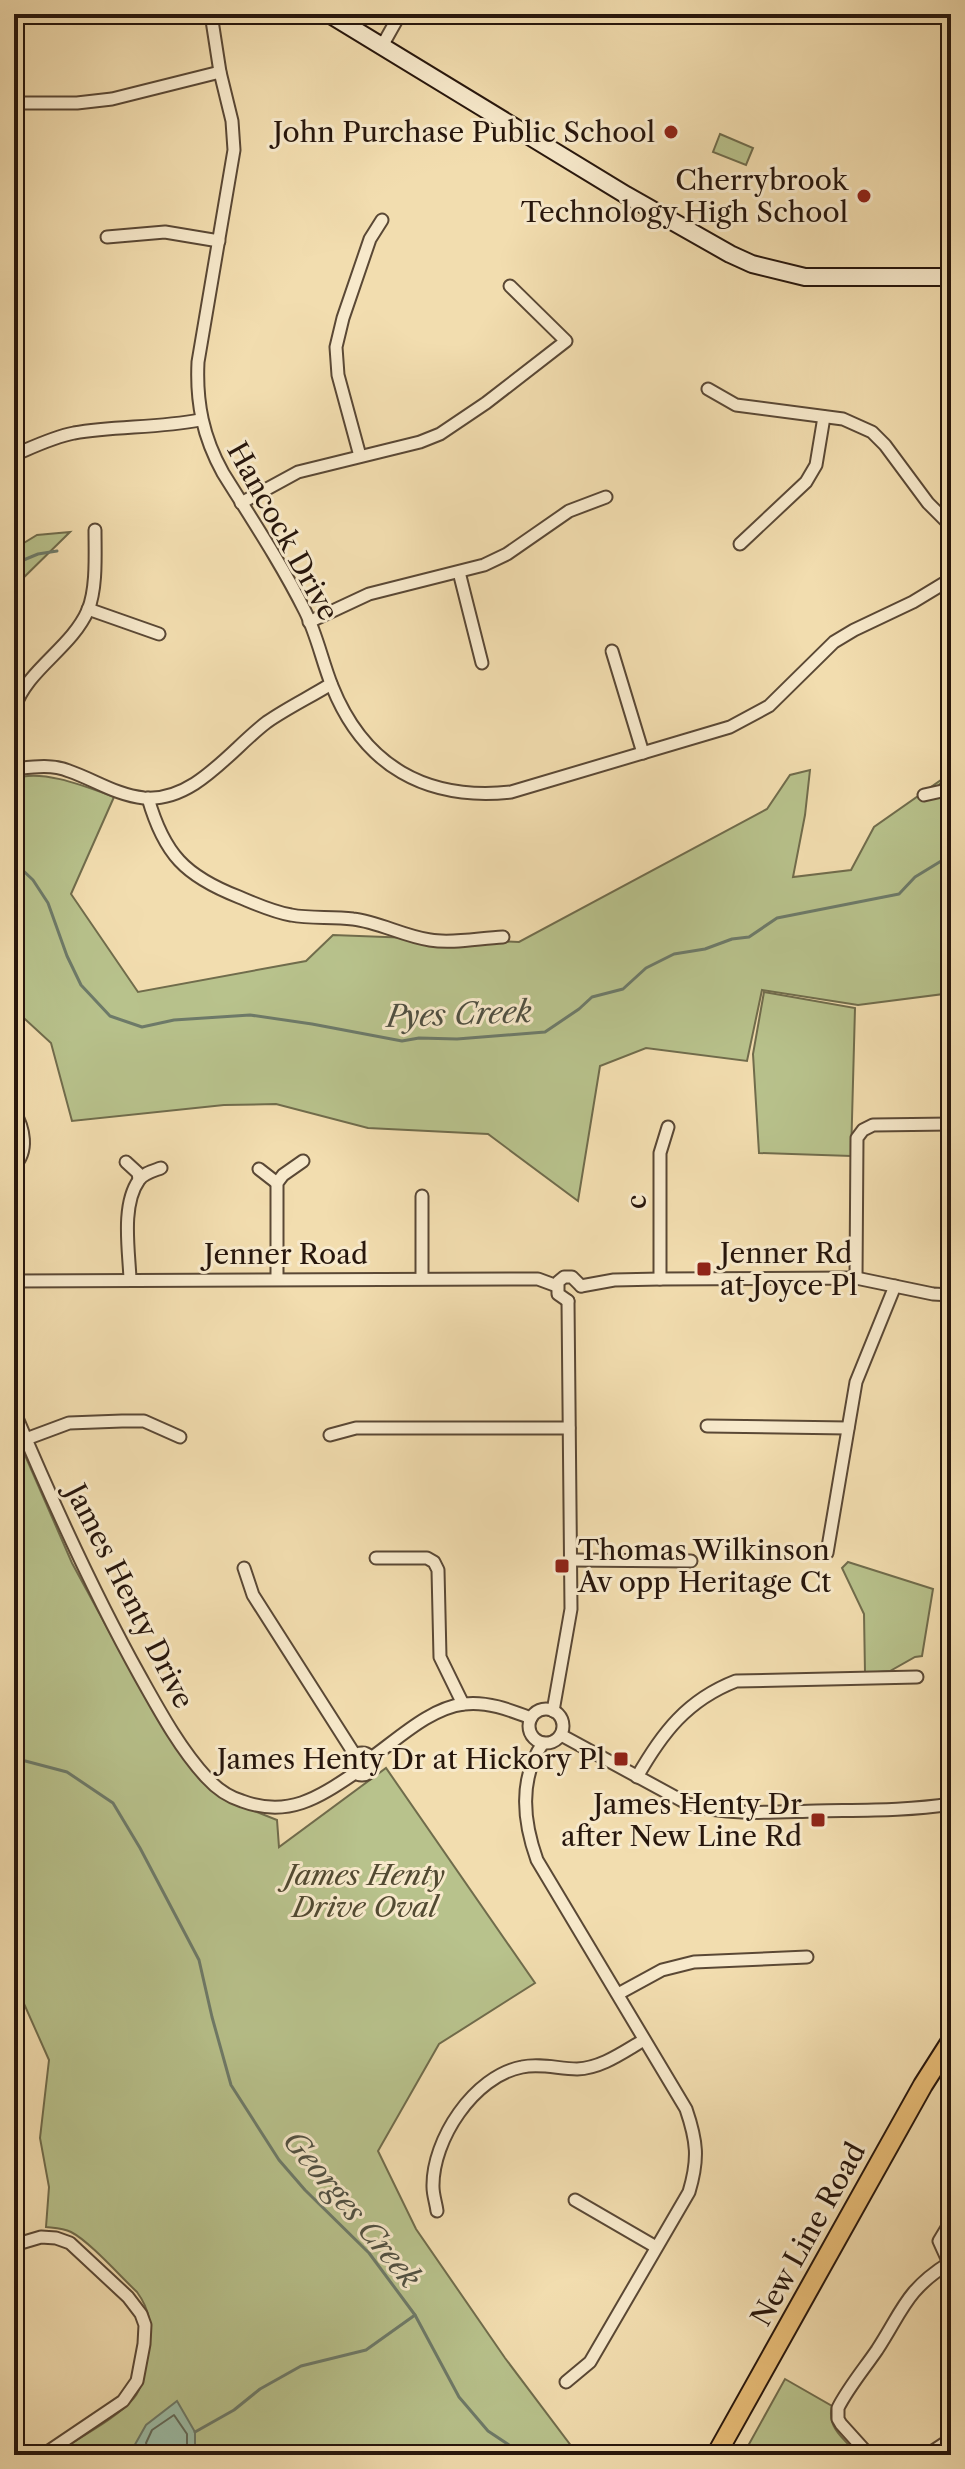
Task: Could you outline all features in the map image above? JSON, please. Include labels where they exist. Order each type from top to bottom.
[{"type":"main road","points":[[329,14],[626,195],[752,264],[805,277],[951,277]]},
{"type":"main road","name":"New Line Road","points":[[716,2455],[923,2085],[951,2041]]},
{"type":"street","name":"Hancock Drive","points":[[211,14],[232,121],[234,150],[198,362],[196,392],[200,420],[212,453],[309,622],[343,712],[356,734],[376,755],[415,781],[438,789],[486,795],[511,792],[730,727],[769,706],[834,642],[951,579]]},
{"type":"street","points":[[382,46],[400,14]]},
{"type":"street","points":[[14,103],[77,103],[112,99],[220,72]]},
{"type":"street","points":[[360,456],[338,375],[336,347],[370,239],[382,220]]},
{"type":"street","points":[[107,237],[165,232],[219,241]]},
{"type":"street","points":[[241,503],[298,472],[420,442],[440,434],[566,341],[510,286]]},
{"type":"street","points":[[708,389],[736,405],[843,419],[872,432],[928,503],[951,526]]},
{"type":"street","points":[[740,544],[806,482],[816,465],[824,417]]},
{"type":"street","points":[[14,455],[74,433],[168,426],[200,420]]},
{"type":"street","points":[[309,622],[369,594],[484,565],[507,554],[569,511],[606,497]]},
{"type":"street","points":[[14,709],[30,680],[73,634],[88,609],[95,567],[95,530]]},
{"type":"street","points":[[459,572],[482,663]]},
{"type":"street","points":[[88,609],[159,634]]},
{"type":"street","points":[[612,651],[643,753]]},
{"type":"street","points":[[14,769],[49,766],[69,771],[109,790],[148,798],[172,794],[207,775],[268,722],[331,684]]},
{"type":"street","points":[[924,795],[942,791],[951,784]]},
{"type":"street","points":[[148,798],[167,848],[181,864],[200,879],[260,906],[294,916],[354,919],[434,941],[503,937]]},
{"type":"street","points":[[14,1111],[24,1134],[23,1149],[14,1166]]},
{"type":"street","points":[[856,1278],[857,1138],[863,1130],[873,1125],[951,1124]]},
{"type":"street","name":"c","points":[[660,1279],[660,1153],[668,1127]]},
{"type":"street","points":[[277,1278],[277,1183],[303,1161]]},
{"type":"street","points":[[126,1162],[138,1173],[139,1179],[127,1217],[130,1279]]},
{"type":"street","points":[[139,1179],[161,1168]]},
{"type":"street","points":[[259,1169],[277,1183]]},
{"type":"street","points":[[422,1196],[422,1278]]},
{"type":"street","points":[[568,1301],[558,1294],[557,1286],[561,1279],[568,1276],[576,1279],[581,1286]]},
{"type":"street","points":[[581,1286],[614,1280],[856,1278],[951,1295]]},
{"type":"street","name":"Jenner Road","points":[[14,1281],[538,1279],[557,1286]]},
{"type":"street","points":[[568,1301],[578,1297],[581,1286]]},
{"type":"street","points":[[827,1553],[856,1382],[895,1286]]},
{"type":"street","points":[[553,1711],[571,1609],[568,1301]]},
{"type":"street","name":"James Henty Drive","points":[[14,1411],[82,1566],[125,1650],[155,1704],[208,1780],[241,1801],[287,1807],[321,1796],[355,1773]]},
{"type":"street","points":[[26,1439],[69,1423],[122,1421],[144,1421],[180,1437]]},
{"type":"street","points":[[707,1426],[848,1428]]},
{"type":"street","points":[[330,1435],[356,1428],[569,1428]]},
{"type":"street","points":[[376,1558],[427,1558],[434,1562],[438,1570],[440,1657],[463,1704]]},
{"type":"street","points":[[570,1560],[691,1561]]},
{"type":"street","points":[[244,1568],[253,1595],[355,1755]]},
{"type":"street","points":[[637,1777],[654,1747],[681,1715],[717,1689],[736,1681],[917,1677]]},
{"type":"street","points":[[371,1758],[419,1724],[463,1704],[485,1704],[531,1718]]},
{"type":"street","points":[[538,1711],[553,1711],[561,1718],[561,1735],[553,1742],[543,1743],[531,1733],[531,1718],[538,1711]]},
{"type":"street","points":[[561,1735],[688,1804],[715,1811],[904,1809],[951,1804]]},
{"type":"street","points":[[543,1743],[528,1776],[525,1809],[527,1833],[537,1860],[686,2109],[697,2150],[696,2169],[689,2192],[590,2362],[566,2382]]},
{"type":"street","points":[[355,1755],[362,1753],[371,1758]]},
{"type":"street","points":[[355,1755],[351,1764],[355,1773],[361,1775],[372,1768],[371,1758]]},
{"type":"street","points":[[618,1994],[662,1970],[694,1962],[807,1957]]},
{"type":"street","points":[[437,2211],[433,2186],[438,2157],[450,2124],[486,2084],[519,2067],[593,2067],[644,2040]]},
{"type":"street","points":[[575,2200],[656,2247]]},
{"type":"street","points":[[869,2455],[841,2424],[838,2408],[887,2334],[906,2299],[926,2278],[950,2264],[939,2241],[951,2221]]},
{"type":"street","points":[[14,2245],[41,2237],[70,2243],[128,2297],[145,2325],[137,2381],[130,2393],[123,2401],[43,2455]]},
{"type":"street","points":[[927,2455],[951,2439]]},
{"type":"green space","points":[[720,134],[753,148],[746,165],[713,152]]},
{"type":"green space","points":[[70,532],[14,587],[14,549],[37,535]]},
{"type":"green space","points":[[810,770],[793,877],[851,870],[874,827],[951,773],[951,993],[858,1005],[762,990],[747,1061],[646,1048],[600,1066],[578,1201],[488,1134],[368,1128],[276,1104],[224,1105],[72,1121],[51,1043],[14,1009],[14,779],[50,777],[114,797],[71,894],[138,992],[306,961],[333,935],[519,942],[767,809],[790,775]]},
{"type":"green space","points":[[764,992],[855,1008],[851,1156],[759,1153],[753,1054]]},
{"type":"green space","name":"James Henty Drive Oval","points":[[14,1430],[72,1563],[142,1692],[193,1768],[224,1799],[277,1820],[279,1847],[386,1768],[535,1983],[439,2044],[378,2151],[416,2229],[505,2358],[578,2455],[53,2455],[107,2421],[134,2398],[144,2375],[150,2327],[148,2313],[137,2292],[105,2260],[71,2232],[46,2227],[49,2187],[40,2138],[49,2060],[21,1997],[14,1993]]},
{"type":"green space","points":[[848,1562],[933,1589],[922,1656],[890,1671],[865,1673],[864,1614],[842,1568]]},
{"type":"green space","points":[[785,2379],[832,2406],[834,2427],[859,2455],[743,2455]]},
{"type":"water","points":[[177,2401],[195,2432],[195,2455],[149,2455],[133,2448],[146,2425]]},
{"type":"waterway","points":[[14,564],[38,554],[57,551]]},
{"type":"waterway","name":"Pyes Creek","points":[[14,862],[33,880],[48,903],[81,985],[110,1016],[142,1027],[174,1020],[250,1015],[402,1041],[545,1032],[592,997],[623,989],[646,968],[674,954],[749,937],[777,918],[899,894],[915,877],[951,855]]},
{"type":"waterway","name":"Georges Creek","points":[[14,1758],[67,1772],[113,1803],[199,1960],[231,2085],[279,2160],[369,2253],[415,2315],[459,2397],[488,2431],[524,2455]]},
{"type":"waterway","points":[[195,2432],[301,2366],[366,2350],[415,2315]]},
{"type":"place","name":"John Purchase Public School","points":[[671,132]]},
{"type":"place","name":"Cherrybrook Technology High School","points":[[864,196]]},
{"type":"place","name":"Jenner Rd at Joyce Pl","points":[[704,1269]]},
{"type":"place","name":"Thomas Wilkinson Av opp Heritage Ct","points":[[562,1566]]},
{"type":"place","name":"James Henty Dr at Hickory Pl","points":[[621,1759]]},
{"type":"place","name":"James Henty Dr after New Line Rd","points":[[818,1820]]}]
